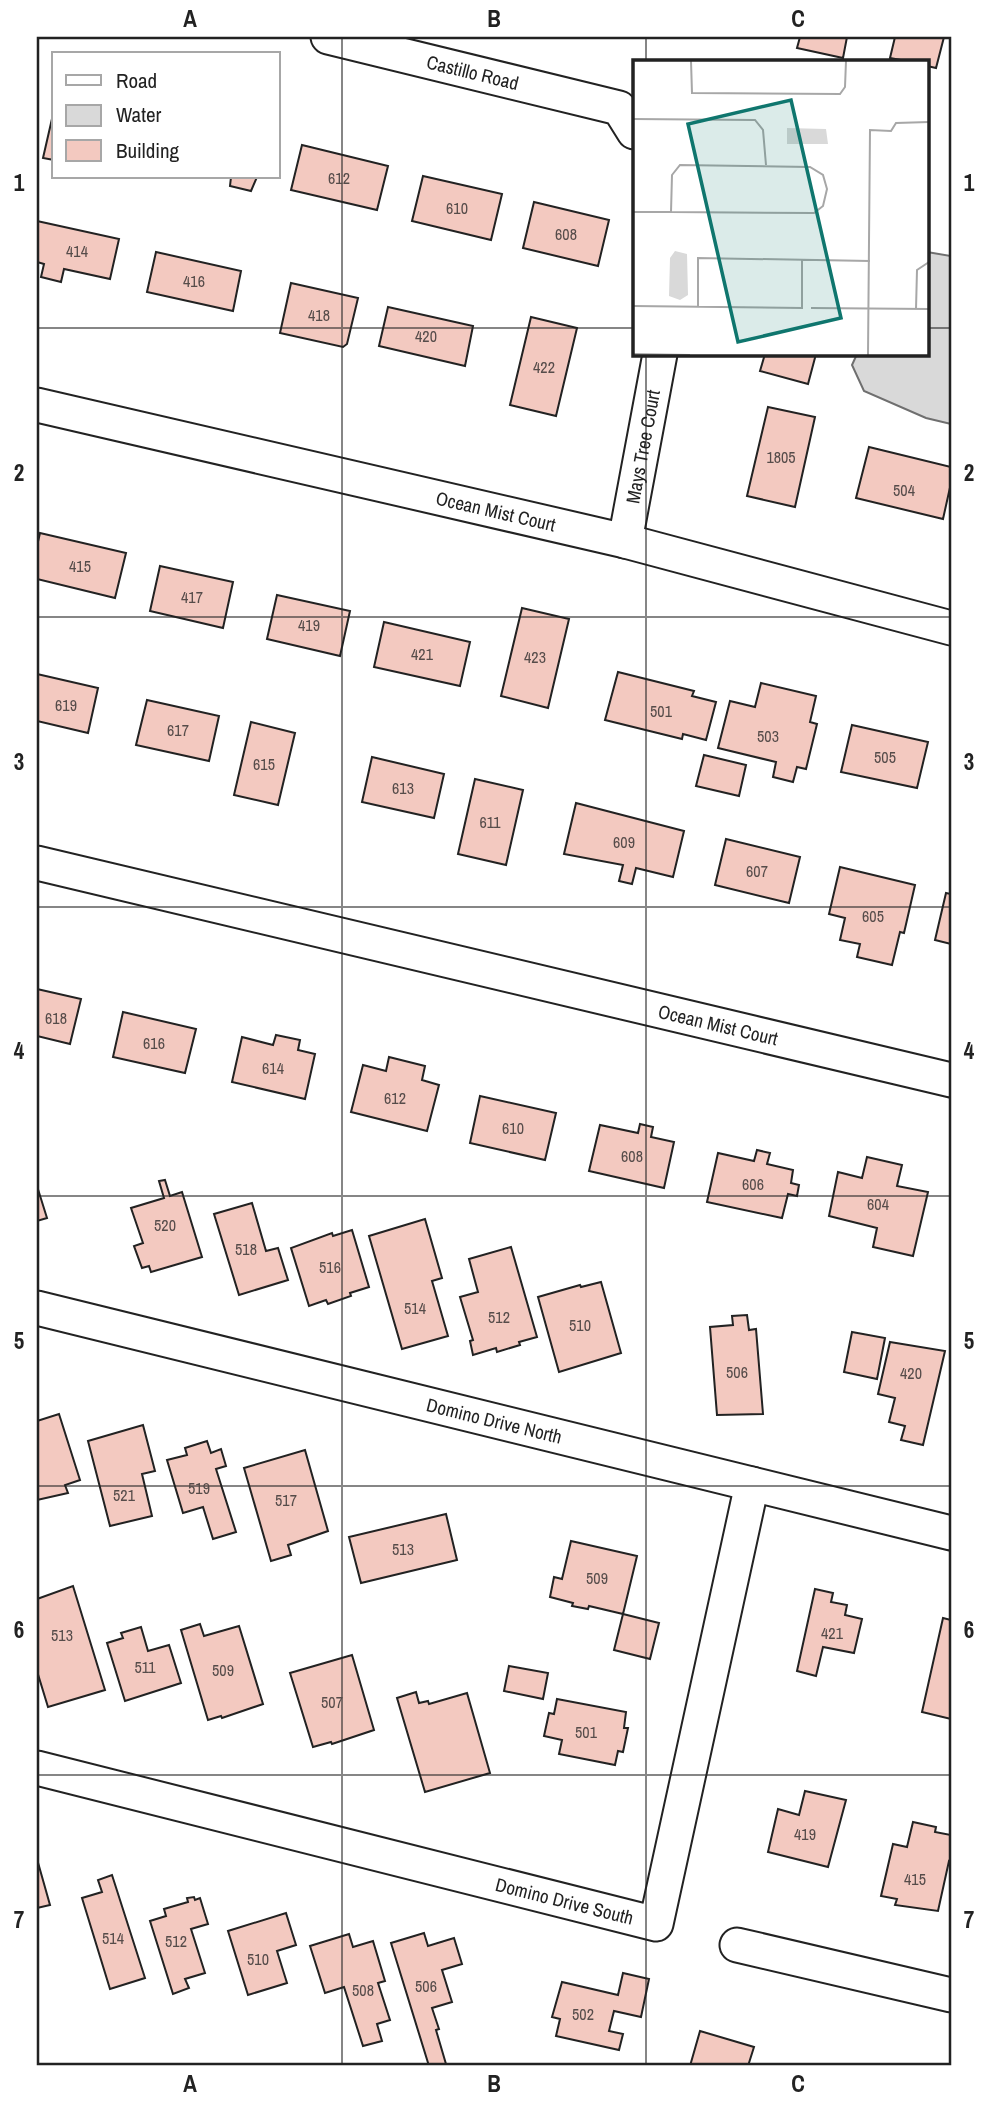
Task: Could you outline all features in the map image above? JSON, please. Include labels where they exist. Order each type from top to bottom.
[{"type":"street","name":"Castillo Road","points":[[328,37],[627,120]]},
{"type":"street","name":"Mays Tree Court","points":[[625,541],[660,355]]},
{"type":"street","name":"Ocean Mist Court","points":[[37,405],[625,541],[951,628]]},
{"type":"street","name":"Ocean Mist Court","points":[[37,863],[951,1080]]},
{"type":"street","name":"Domino Drive North","points":[[37,1308],[951,1533]]},
{"type":"street","name":"Domino Drive South","points":[[37,1768],[656,1924],[752,1484]]},
{"type":"street","points":[[737,1945],[951,1995]]},
{"type":"water","points":[[928,252],[951,256],[951,424],[926,418],[864,391],[852,365],[857,355],[928,355]]},
{"type":"building","points":[[800,37],[847,37],[843,58],[797,48]]},
{"type":"building","points":[[895,37],[944,37],[936,68],[928,66],[928,60],[890,58]]},
{"type":"building","points":[[52,119],[52,160],[43,158]]},
{"type":"building","points":[[302,145],[388,166],[377,210],[291,190]]},
{"type":"building","points":[[423,176],[502,194],[491,240],[412,221]]},
{"type":"building","points":[[231,178],[257,178],[251,191],[230,186]]},
{"type":"building","points":[[534,202],[609,220],[598,266],[523,248]]},
{"type":"building","points":[[37,221],[119,239],[110,279],[64,269],[61,282],[41,277],[44,264],[37,262]]},
{"type":"building","points":[[156,252],[241,271],[233,311],[147,292]]},
{"type":"building","points":[[291,283],[358,298],[347,344],[343,347],[280,333]]},
{"type":"building","points":[[388,307],[473,326],[465,366],[379,346]]},
{"type":"building","points":[[531,317],[577,328],[556,416],[510,405]]},
{"type":"building","points":[[765,355],[816,355],[808,384],[760,371]]},
{"type":"building","points":[[768,407],[815,417],[795,507],[747,496]]},
{"type":"building","points":[[869,447],[951,467],[951,483],[943,519],[856,498]]},
{"type":"building","points":[[40,533],[126,553],[115,598],[37,579],[37,546]]},
{"type":"building","points":[[160,566],[233,582],[223,628],[150,611]]},
{"type":"building","points":[[277,595],[350,611],[340,656],[267,639]]},
{"type":"building","points":[[522,608],[569,619],[548,708],[501,696]]},
{"type":"building","points":[[384,622],[470,642],[460,686],[374,667]]},
{"type":"building","points":[[618,672],[694,691],[692,696],[716,702],[706,740],[683,734],[682,739],[605,720]]},
{"type":"building","points":[[37,674],[98,688],[88,733],[37,721]]},
{"type":"building","points":[[761,683],[816,696],[810,722],[817,724],[806,769],[797,767],[793,782],[773,777],[776,762],[718,748],[730,701],[755,707]]},
{"type":"building","points":[[147,700],[219,716],[209,761],[136,745]]},
{"type":"building","points":[[251,722],[295,733],[278,805],[234,795]]},
{"type":"building","points":[[852,725],[928,742],[917,788],[841,772]]},
{"type":"building","points":[[704,755],[746,765],[739,796],[696,786]]},
{"type":"building","points":[[372,757],[444,774],[434,818],[362,802]]},
{"type":"building","points":[[475,779],[523,790],[506,865],[458,854]]},
{"type":"building","points":[[576,803],[684,831],[673,877],[636,868],[632,884],[619,881],[623,865],[564,854]]},
{"type":"building","points":[[726,839],[800,857],[789,903],[715,885]]},
{"type":"building","points":[[840,867],[915,885],[904,933],[900,932],[892,965],[857,957],[860,944],[840,940],[845,918],[829,914]]},
{"type":"building","points":[[946,893],[951,894],[951,944],[935,940]]},
{"type":"building","points":[[37,989],[81,999],[70,1044],[37,1036]]},
{"type":"building","points":[[123,1012],[196,1029],[185,1073],[113,1057]]},
{"type":"building","points":[[276,1035],[300,1040],[298,1050],[315,1054],[305,1099],[232,1082],[242,1037],[273,1045]]},
{"type":"building","points":[[389,1057],[425,1066],[422,1080],[439,1085],[427,1131],[351,1112],[363,1065],[386,1071]]},
{"type":"building","points":[[480,1096],[556,1113],[545,1160],[470,1143]]},
{"type":"building","points":[[640,1124],[653,1127],[651,1137],[674,1142],[664,1188],[589,1171],[600,1125],[638,1133]]},
{"type":"building","points":[[757,1150],[770,1153],[767,1164],[793,1170],[791,1183],[799,1185],[797,1196],[788,1194],[782,1218],[707,1202],[718,1153],[754,1161]]},
{"type":"building","points":[[867,1157],[902,1165],[897,1186],[928,1192],[913,1256],[873,1247],[877,1228],[829,1216],[838,1172],[862,1178]]},
{"type":"building","points":[[165,1180],[170,1196],[182,1192],[202,1257],[151,1272],[149,1266],[142,1268],[134,1246],[143,1243],[131,1208],[164,1198],[159,1181]]},
{"type":"building","points":[[37,1186],[47,1218],[37,1221]]},
{"type":"building","points":[[252,1203],[266,1251],[278,1248],[288,1280],[239,1295],[214,1214]]},
{"type":"building","points":[[425,1219],[442,1278],[432,1281],[448,1336],[402,1349],[369,1236]]},
{"type":"building","points":[[352,1230],[369,1287],[328,1304],[326,1300],[309,1306],[291,1248],[332,1233],[333,1236]]},
{"type":"building","points":[[511,1247],[537,1337],[497,1352],[496,1348],[473,1355],[470,1341],[473,1340],[460,1297],[478,1292],[469,1259]]},
{"type":"building","points":[[601,1282],[621,1353],[559,1372],[538,1297]]},
{"type":"building","points":[[747,1315],[749,1330],[756,1329],[763,1414],[717,1415],[710,1327],[733,1325],[732,1316]]},
{"type":"building","points":[[852,1332],[885,1338],[877,1379],[844,1372]]},
{"type":"building","points":[[890,1342],[945,1351],[923,1445],[901,1440],[905,1426],[889,1422],[895,1398],[878,1394]]},
{"type":"building","points":[[59,1414],[80,1480],[65,1485],[68,1493],[37,1500],[37,1421]]},
{"type":"building","points":[[143,1425],[155,1471],[142,1474],[152,1516],[110,1526],[88,1441]]},
{"type":"building","points":[[207,1441],[211,1453],[221,1449],[226,1466],[216,1469],[236,1532],[213,1539],[203,1507],[183,1513],[167,1460],[187,1455],[185,1448]]},
{"type":"building","points":[[305,1450],[328,1531],[288,1545],[291,1555],[271,1561],[244,1468]]},
{"type":"building","points":[[446,1514],[457,1560],[361,1583],[349,1537]]},
{"type":"building","points":[[571,1541],[637,1556],[623,1614],[589,1606],[588,1609],[572,1606],[573,1603],[550,1597],[554,1577],[562,1579]]},
{"type":"building","points":[[73,1586],[105,1690],[48,1707],[37,1671],[37,1599]]},
{"type":"building","points":[[815,1589],[833,1593],[831,1602],[847,1605],[845,1615],[862,1619],[854,1653],[823,1647],[816,1676],[797,1671]]},
{"type":"building","points":[[623,1614],[659,1623],[650,1659],[614,1650]]},
{"type":"building","points":[[943,1618],[951,1620],[951,1719],[922,1712]]},
{"type":"building","points":[[200,1624],[204,1636],[239,1626],[263,1704],[208,1720],[181,1630]]},
{"type":"building","points":[[141,1627],[148,1651],[169,1645],[181,1683],[125,1701],[107,1643],[123,1638],[121,1633]]},
{"type":"building","points":[[352,1655],[374,1730],[332,1744],[331,1742],[313,1747],[290,1673]]},
{"type":"building","points":[[509,1666],[548,1673],[543,1699],[504,1691]]},
{"type":"building","points":[[416,1692],[419,1703],[428,1701],[429,1704],[467,1693],[490,1773],[425,1792],[397,1698]]},
{"type":"building","points":[[557,1699],[626,1712],[624,1728],[628,1728],[623,1752],[618,1751],[615,1765],[559,1754],[562,1740],[544,1736],[549,1713],[554,1714]]},
{"type":"building","points":[[805,1791],[846,1800],[828,1867],[768,1852],[778,1809],[799,1815]]},
{"type":"building","points":[[913,1822],[936,1827],[935,1832],[951,1835],[951,1862],[949,1861],[938,1911],[895,1905],[897,1899],[881,1896],[893,1844],[907,1847]]},
{"type":"building","points":[[37,1859],[50,1905],[37,1908]]},
{"type":"building","points":[[112,1875],[145,1978],[110,1989],[82,1898],[102,1892],[98,1880]]},
{"type":"building","points":[[194,1897],[195,1900],[200,1898],[208,1924],[191,1929],[205,1973],[185,1979],[189,1988],[173,1994],[150,1921],[166,1916],[164,1909],[188,1902],[187,1898]]},
{"type":"building","points":[[286,1913],[296,1945],[277,1951],[287,1983],[248,1995],[228,1931]]},
{"type":"building","points":[[424,1933],[428,1946],[454,1938],[462,1964],[442,1970],[452,2002],[432,2008],[446,2064],[439,2066],[429,2066],[391,1943]]},
{"type":"building","points":[[349,1934],[353,1947],[373,1941],[385,1981],[378,1983],[390,2020],[377,2024],[382,2041],[363,2046],[344,1987],[325,1993],[310,1946]]},
{"type":"building","points":[[623,1973],[649,1979],[641,2017],[614,2011],[609,2031],[623,2034],[619,2050],[556,2036],[560,2019],[552,2017],[562,1982],[618,1995]]},
{"type":"building","points":[[700,2031],[754,2047],[748,2066],[690,2066]]}]
